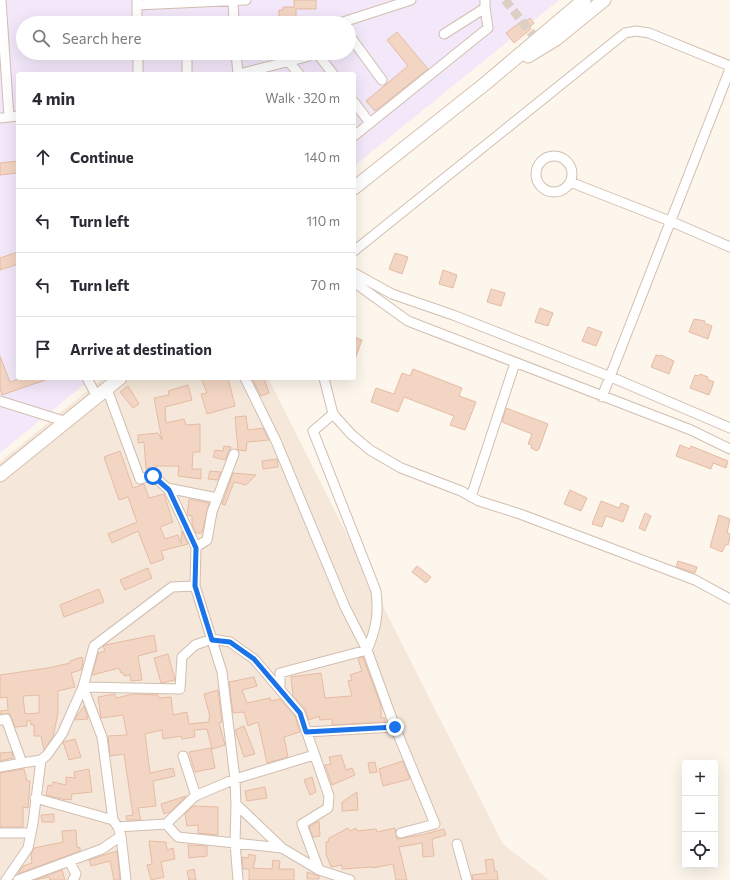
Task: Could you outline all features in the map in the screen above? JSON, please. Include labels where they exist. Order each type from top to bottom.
[{"type":"street","points":[[0,118],[14,116],[1,0]]},
{"type":"street","points":[[233,0],[234,16]]},
{"type":"street","points":[[137,16],[137,2],[246,0]]},
{"type":"street","points":[[356,18],[411,0]]},
{"type":"street","points":[[356,186],[486,82],[584,0]]},
{"type":"street","points":[[486,82],[556,39],[604,0]]},
{"type":"street","points":[[356,134],[488,28],[485,4],[444,34]]},
{"type":"street","points":[[356,249],[625,33],[636,32],[649,34],[730,67],[602,397]]},
{"type":"street","points":[[356,45],[382,80]]},
{"type":"street","points":[[138,60],[138,72]]},
{"type":"street","points":[[187,60],[187,72]]},
{"type":"street","points":[[237,60],[239,72]]},
{"type":"street","points":[[264,71],[296,60]]},
{"type":"street","points":[[322,60],[331,72]]},
{"type":"street","points":[[289,62],[297,72]]},
{"type":"street","points":[[356,105],[370,123]]},
{"type":"street","points":[[550,156],[564,158],[572,170],[570,182],[564,190],[557,192],[543,189],[538,184],[535,177],[538,163],[550,156]]},
{"type":"street","points":[[570,182],[670,221],[730,247]]},
{"type":"street","points":[[356,274],[392,294],[453,315],[611,376],[690,409],[730,428]]},
{"type":"street","points":[[356,285],[408,321],[691,430],[730,449]]},
{"type":"street","points":[[471,497],[515,363]]},
{"type":"street","points":[[88,380],[97,398]]},
{"type":"street","points":[[0,475],[118,380]]},
{"type":"street","points":[[246,380],[276,441],[345,607],[367,650],[395,727],[436,824],[401,833]]},
{"type":"street","points":[[324,380],[333,414],[351,434],[370,450],[401,468],[461,491],[479,501],[520,514],[695,580],[730,599]]},
{"type":"street","points":[[107,389],[140,479],[153,476],[167,488],[196,548],[195,586],[222,672],[235,779],[235,843],[238,880]]},
{"type":"street","points":[[0,400],[67,422]]},
{"type":"street","points":[[280,690],[280,673],[367,650],[373,638],[378,611],[376,591],[313,431],[333,414]]},
{"type":"street","points":[[196,548],[207,540],[212,512],[234,454]]},
{"type":"street","points":[[167,488],[217,498]]},
{"type":"street","points":[[0,767],[41,760],[48,755],[62,734],[83,687],[92,650],[98,642],[172,587],[195,586]]},
{"type":"street","points":[[83,687],[180,689],[182,657],[195,645],[212,640],[230,642],[254,659],[300,713],[329,796],[328,808],[302,824],[319,870]]},
{"type":"street","points":[[83,687],[102,737],[116,823],[121,836],[126,880]]},
{"type":"street","points":[[0,720],[6,719],[22,763]]},
{"type":"street","points":[[306,732],[395,727]]},
{"type":"street","points":[[36,798],[116,823],[166,824],[196,796],[235,779],[314,755]]},
{"type":"street","points":[[183,756],[196,796]]},
{"type":"street","points":[[6,880],[28,848],[41,760]]},
{"type":"street","points":[[236,804],[282,848],[319,870],[329,872],[337,878],[350,880]]},
{"type":"street","points":[[166,824],[178,837],[282,848]]},
{"type":"street","points":[[0,833],[31,833]]},
{"type":"street","points":[[18,880],[102,849],[121,836]]},
{"type":"street","points":[[457,844],[467,880]]},
{"type":"street","points":[[69,861],[76,874],[74,880]]},
{"type":"shaded area","points":[[0,0],[559,0],[356,164],[356,72],[16,72],[16,380],[90,380],[0,453]]},
{"type":"shaded area","points":[[101,380],[269,380],[503,844],[549,880],[0,880],[0,462]]},
{"type":"building","points":[[294,0],[316,0],[316,9],[296,9],[296,16],[279,16],[279,10],[283,10],[283,7],[294,7]]},
{"type":"building","points":[[530,18],[534,23],[530,27],[531,29],[514,43],[506,33],[523,20],[524,23]]},
{"type":"building","points":[[397,32],[428,69],[375,111],[366,101],[408,66],[387,40]]},
{"type":"building","points":[[16,161],[16,173],[0,175],[0,163]]},
{"type":"building","points":[[16,253],[16,265],[0,270],[0,258]]},
{"type":"building","points":[[395,253],[408,257],[402,274],[389,269]]},
{"type":"building","points":[[443,270],[457,275],[453,288],[439,284]]},
{"type":"building","points":[[491,289],[505,293],[501,306],[487,302]]},
{"type":"building","points":[[540,308],[553,313],[548,326],[535,322]]},
{"type":"building","points":[[694,319],[705,321],[704,323],[712,326],[708,339],[689,332]]},
{"type":"building","points":[[588,327],[602,332],[596,346],[582,341]]},
{"type":"building","points":[[356,338],[362,340],[356,356]]},
{"type":"building","points":[[656,355],[661,355],[674,361],[669,374],[651,367]]},
{"type":"building","points":[[0,356],[10,382],[16,380],[45,380],[2,395],[0,388]]},
{"type":"building","points":[[413,369],[462,388],[459,396],[476,402],[465,430],[450,425],[454,416],[404,397],[398,412],[371,402],[376,388],[394,394],[402,373],[410,376]]},
{"type":"building","points":[[700,374],[708,377],[707,379],[714,382],[709,395],[690,388],[695,375],[699,376]]},
{"type":"building","points":[[202,380],[228,380],[235,406],[207,414],[201,394],[207,393]]},
{"type":"building","points":[[253,380],[265,380],[269,393],[261,396]]},
{"type":"building","points":[[188,385],[192,400],[165,407],[166,423],[184,419],[186,425],[200,424],[200,452],[193,452],[192,469],[201,469],[201,479],[178,476],[179,466],[156,466],[156,468],[146,469],[144,442],[138,443],[138,435],[158,433],[162,440],[154,398],[169,395],[168,391]]},
{"type":"building","points":[[128,386],[139,404],[133,408],[120,392]]},
{"type":"building","points":[[506,408],[548,424],[537,451],[531,448],[532,445],[528,444],[532,434],[502,422]]},
{"type":"building","points":[[246,416],[248,430],[263,428],[269,440],[247,442],[246,451],[238,450],[235,417]]},
{"type":"building","points":[[680,445],[690,449],[691,446],[728,461],[726,468],[713,463],[711,469],[676,456]]},
{"type":"building","points":[[224,446],[231,447],[225,460],[213,457],[215,450],[223,451]]},
{"type":"building","points":[[120,451],[133,488],[144,484],[149,498],[164,494],[173,522],[160,527],[165,539],[178,535],[181,543],[182,531],[188,544],[161,551],[164,559],[151,564],[138,531],[112,543],[108,534],[137,522],[128,497],[119,500],[104,457]]},
{"type":"building","points":[[277,459],[278,467],[263,469],[262,461]]},
{"type":"building","points":[[210,471],[221,472],[218,480],[208,479]]},
{"type":"building","points":[[233,473],[256,475],[246,485],[234,482],[225,505],[222,504]]},
{"type":"building","points":[[570,490],[587,498],[581,511],[564,504]]},
{"type":"building","points":[[189,499],[209,503],[202,533],[196,533],[192,524],[192,516],[187,515]]},
{"type":"building","points":[[601,501],[619,508],[621,503],[629,506],[623,522],[606,516],[602,527],[592,524]]},
{"type":"building","points":[[645,513],[651,516],[645,531],[639,528]]},
{"type":"building","points":[[719,515],[730,519],[727,533],[730,534],[730,537],[728,545],[726,544],[722,552],[710,547]]},
{"type":"building","points":[[678,561],[697,567],[695,573],[676,567]]},
{"type":"building","points":[[417,566],[431,577],[426,583],[412,572]]},
{"type":"building","points":[[148,568],[152,578],[125,590],[120,580]]},
{"type":"building","points":[[99,589],[104,602],[64,617],[60,605]]},
{"type":"building","points":[[154,635],[157,651],[138,656],[142,680],[131,681],[130,675],[124,676],[124,673],[121,673],[119,668],[92,675],[98,653],[105,651],[103,646]]},
{"type":"building","points":[[168,654],[175,680],[161,683],[154,658]]},
{"type":"building","points":[[82,657],[83,663],[81,670],[71,673],[75,687],[58,691],[58,713],[53,737],[44,750],[41,736],[34,736],[34,725],[31,725],[30,720],[27,721],[27,726],[15,727],[10,714],[0,714],[0,711],[8,710],[7,697],[0,698],[0,675],[48,668],[70,663],[70,661]],"holes":[[[39,695],[39,713],[25,714],[23,696]]]},
{"type":"building","points":[[363,657],[381,706],[381,718],[385,718],[385,722],[332,725],[332,719],[320,720],[319,716],[309,720],[305,709],[293,696],[291,677],[321,673],[325,698],[352,696],[348,681],[352,680],[350,675],[362,671],[358,659]]},
{"type":"building","points":[[254,677],[257,686],[242,690],[247,703],[270,698],[271,701],[280,699],[295,716],[300,732],[284,737],[288,757],[267,763],[258,722],[248,726],[244,712],[233,713],[229,682]]},
{"type":"building","points":[[218,690],[222,722],[219,723],[225,745],[212,749],[207,729],[194,730],[195,737],[182,739],[181,736],[163,739],[162,730],[145,734],[150,773],[173,768],[175,776],[153,781],[156,806],[138,808],[141,820],[127,820],[126,816],[133,815],[124,754],[110,756],[108,736],[127,735],[123,715],[101,718],[98,697],[115,694],[116,698],[134,694],[158,695],[159,698],[171,697],[173,715],[187,712],[189,724],[209,722],[210,717],[204,694]]},
{"type":"building","points":[[84,706],[88,719],[75,720],[76,717]]},
{"type":"building","points":[[244,726],[255,754],[244,757],[235,730]]},
{"type":"building","points":[[75,739],[81,757],[69,760],[63,742]]},
{"type":"building","points":[[211,748],[215,768],[195,772],[189,752]]},
{"type":"building","points":[[12,752],[13,758],[0,761],[0,753]]},
{"type":"building","points":[[341,755],[346,770],[352,768],[355,775],[332,785],[325,765],[331,764],[329,757]]},
{"type":"building","points":[[403,761],[410,779],[383,786],[379,769]]},
{"type":"building","points":[[375,762],[377,772],[370,773],[368,763]]},
{"type":"building","points":[[24,769],[27,781],[30,781],[28,808],[23,807],[23,827],[0,827],[0,773]]},
{"type":"building","points":[[89,769],[92,792],[72,794],[71,800],[46,795],[48,785],[52,786],[53,782],[66,785],[66,777],[75,778],[74,772]]},
{"type":"building","points":[[312,777],[316,792],[310,795],[304,780]]},
{"type":"building","points":[[265,787],[267,798],[247,801],[245,791]]},
{"type":"building","points":[[357,792],[358,810],[342,811],[342,802]]},
{"type":"building","points":[[186,796],[170,812],[164,814],[161,804]]},
{"type":"building","points":[[193,806],[218,807],[218,835],[198,833],[198,825],[187,826],[185,814]]},
{"type":"building","points":[[54,814],[54,822],[42,822],[41,815]]},
{"type":"building","points":[[319,821],[320,836],[313,837],[309,827]]},
{"type":"building","points":[[348,828],[350,831],[356,828],[357,831],[376,829],[377,832],[395,828],[397,839],[444,829],[446,835],[432,839],[434,856],[423,857],[422,843],[399,847],[407,880],[396,880],[393,864],[373,868],[342,869],[342,865],[331,867],[326,854],[326,842],[328,842],[329,838]]},
{"type":"building","points":[[76,830],[77,848],[80,847],[80,851],[18,874],[23,866],[32,863],[31,854],[34,848],[63,842],[62,831]]},
{"type":"building","points":[[149,841],[166,842],[167,850],[173,848],[175,859],[161,862],[164,877],[151,880],[147,865],[152,864]]},
{"type":"building","points":[[188,845],[207,846],[207,856],[189,858]]},
{"type":"building","points":[[117,851],[120,880],[114,880],[110,861],[91,866],[89,860]]},
{"type":"building","points":[[249,854],[256,856],[253,868],[272,869],[273,860],[280,861],[279,869],[294,869],[294,880],[249,880],[249,869],[243,869],[242,857],[248,858]]},
{"type":"building","points":[[493,859],[498,880],[473,880],[472,875],[487,873],[485,860]]},
{"type":"building","points":[[194,869],[196,880],[189,880],[187,871]]},
{"type":"building","points":[[62,870],[65,880],[50,880],[49,877],[35,880]]},
{"type":"building","points":[[307,872],[319,876],[319,879],[307,879]]},
{"type":"tunnel","points":[[505,0],[537,40]]},
{"type":"route","points":[[153,476],[169,490],[196,548],[195,586],[212,640],[230,642],[254,659],[300,713],[306,732],[395,727]]}]
